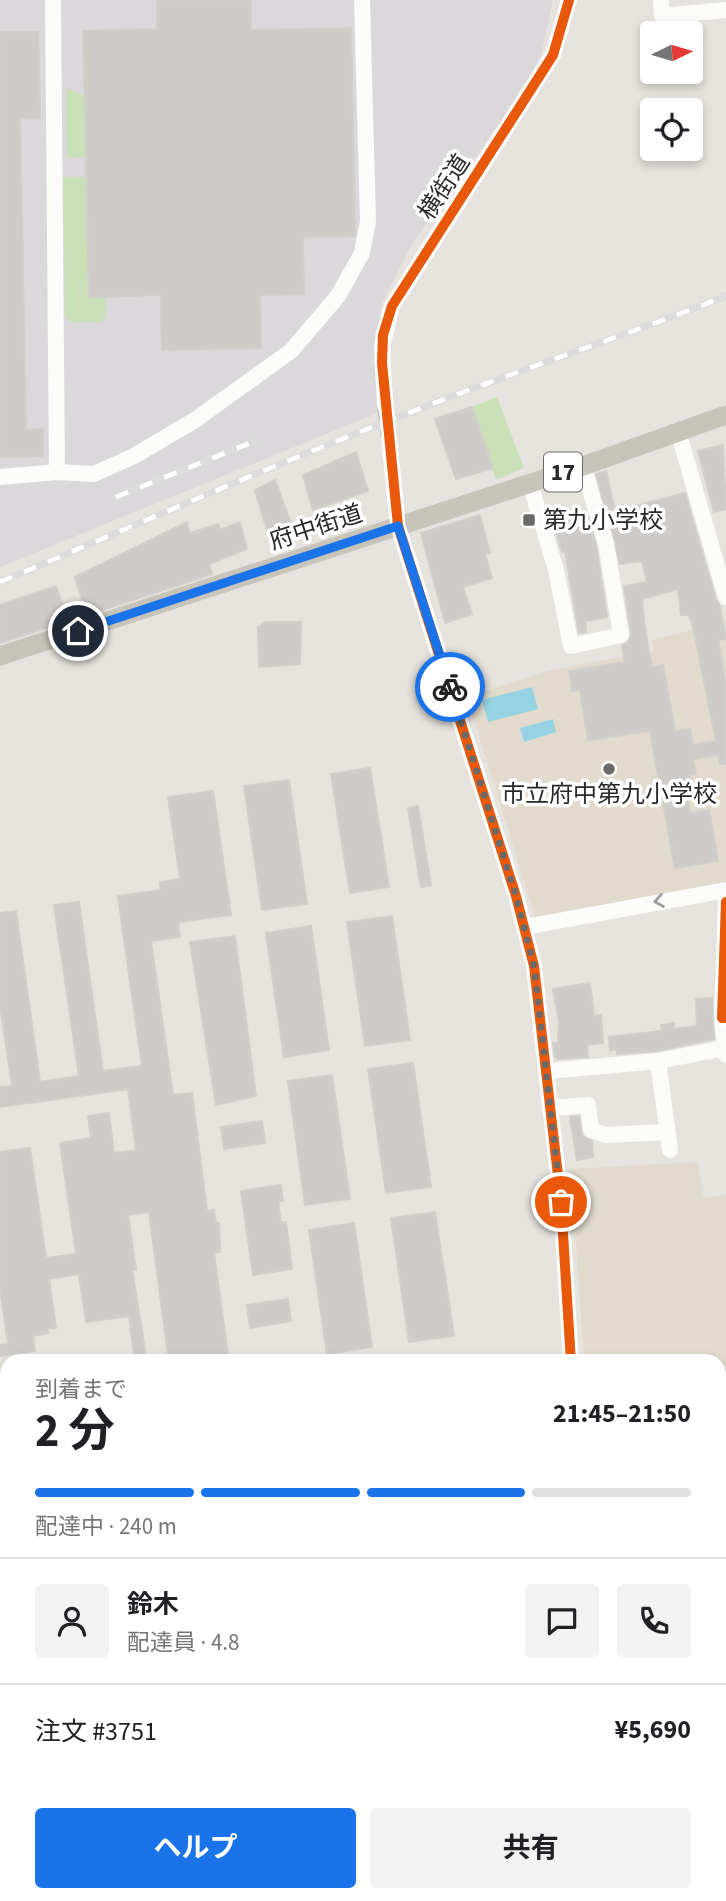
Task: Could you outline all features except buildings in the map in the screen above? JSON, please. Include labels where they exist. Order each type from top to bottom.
[{"type":"main road","name":"府中街道","points":[[0,656],[583,466],[726,415]]},
{"type":"street","points":[[53,0],[57,472]]},
{"type":"street","points":[[0,477],[57,472],[94,474],[134,456],[195,420],[291,351],[338,296],[362,253],[368,221],[362,0]]},
{"type":"street","name":"横街道","points":[[385,405],[382,347],[392,306],[553,55],[569,0]]},
{"type":"street","points":[[661,8],[726,10]]},
{"type":"street","points":[[678,431],[722,561],[726,597]]},
{"type":"street","points":[[389,438],[398,526],[525,927],[537,986],[548,1071],[567,1276],[571,1354]]},
{"type":"street","points":[[530,483],[556,569],[571,646],[621,635],[606,543],[583,466]]},
{"type":"street","points":[[525,927],[726,890]]},
{"type":"street","points":[[548,1071],[658,1061],[726,1051],[726,902]]},
{"type":"street","points":[[658,1061],[670,1150]]},
{"type":"street","points":[[551,1108],[588,1105],[591,1130],[606,1135],[668,1132]]},
{"type":"shaded area","points":[[0,0],[553,0],[541,56],[519,96],[411,246],[382,303],[374,353],[380,412],[0,567]]},
{"type":"shaded area","name":"市立府中第九小学校","points":[[726,622],[726,885],[536,920],[467,697],[547,671],[654,651],[652,640]]},
{"type":"shaded area","points":[[698,1162],[703,1198],[726,1195],[726,1354],[584,1354],[571,1169]]},
{"type":"green space","points":[[66,88],[85,96],[86,157],[67,158]]},
{"type":"green space","points":[[63,177],[86,177],[106,296],[106,316],[101,322],[70,322],[65,316]]},
{"type":"green space","points":[[497,397],[524,468],[496,480],[472,407]]},
{"type":"water","points":[[532,687],[538,709],[488,722],[482,700]]},
{"type":"water","points":[[553,719],[556,732],[524,742],[520,728]]},
{"type":"tunnel","points":[[385,405],[389,438]]},
{"type":"railway","points":[[0,582],[382,423],[726,296]]},
{"type":"railway","points":[[116,497],[255,441]]},
{"type":"cycle path","points":[[569,0],[553,55],[392,306],[383,335],[382,363],[398,526],[516,896],[534,966],[561,1202],[570,1354]]},
{"type":"cycle path","points":[[726,902],[722,1018],[726,1018]]},
{"type":"way so far","points":[[450,687],[516,896],[534,966],[541,1008],[561,1202]]},
{"type":"place","name":"第九小学校","points":[[529,520]]},
{"type":"place","name":"市立府中第九小学校","points":[[609,769]]},
{"type":"route","points":[[78,631],[398,526],[450,687]]}]
